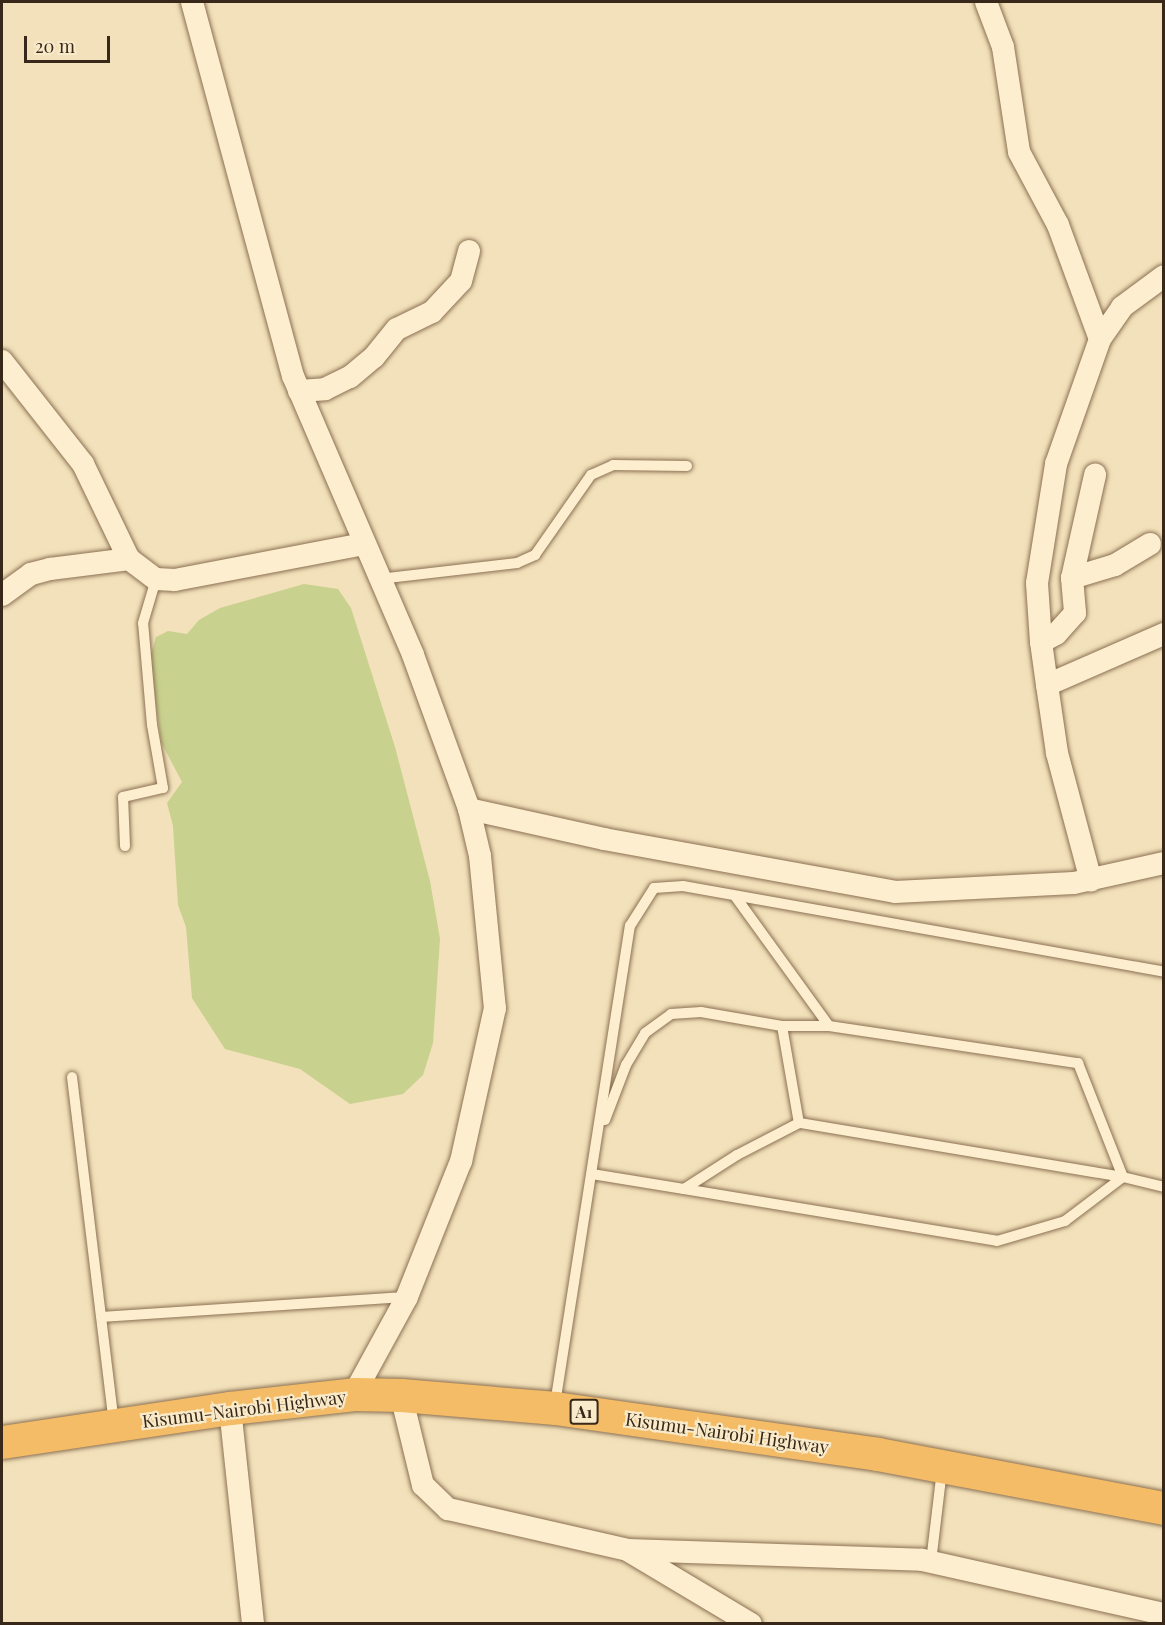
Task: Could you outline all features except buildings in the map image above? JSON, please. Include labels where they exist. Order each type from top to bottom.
[{"type":"highway","name":"Kisumu-Nairobi Highway","points":[[2,1443],[230,1408],[354,1394],[400,1395],[555,1408],[942,1466],[1164,1509]]},
{"type":"street","points":[[192,2],[254,244],[299,391],[363,544],[413,655],[469,809],[480,856],[495,1008],[461,1161],[407,1297],[354,1394]]},
{"type":"street","points":[[986,2],[1003,47],[1019,152],[1058,225],[1100,339]]},
{"type":"street","points":[[299,391],[325,389],[350,377],[374,357],[397,329],[432,312],[461,281],[469,251]]},
{"type":"street","points":[[1091,881],[1057,753],[1041,642],[1037,582],[1047,504],[1056,464],[1100,339],[1122,308],[1164,276]]},
{"type":"street","points":[[2,361],[83,464],[129,559],[156,579],[175,580],[363,544]]},
{"type":"street","points":[[1041,642],[1056,634],[1075,613],[1072,578],[1095,475]]},
{"type":"street","points":[[1072,578],[1115,565],[1150,544]]},
{"type":"street","points":[[2,595],[31,574],[50,569],[129,559]]},
{"type":"street","points":[[1047,685],[1164,634]]},
{"type":"street","points":[[469,809],[604,839],[895,892],[1091,881],[1164,863]]},
{"type":"street","points":[[400,1395],[423,1485],[448,1509],[628,1550],[931,1562],[1164,1614]]},
{"type":"street","points":[[230,1408],[253,1623]]},
{"type":"street","points":[[628,1550],[751,1623]]},
{"type":"lane","points":[[379,579],[517,563],[535,555],[591,475],[613,465],[687,466]]},
{"type":"lane","points":[[125,846],[123,797],[163,788],[152,725],[143,623],[156,579]]},
{"type":"lane","points":[[555,1408],[630,926],[654,888],[683,886],[1164,972]]},
{"type":"lane","points":[[735,896],[829,1026]]},
{"type":"lane","points":[[597,1140],[631,1057],[645,1033],[671,1014],[701,1012],[782,1026],[829,1026],[1078,1063],[1123,1177]]},
{"type":"lane","points":[[782,1026],[799,1123]]},
{"type":"lane","points":[[72,1077],[114,1426]]},
{"type":"lane","points":[[684,1189],[737,1155],[799,1123],[1123,1177],[1164,1187]]},
{"type":"lane","points":[[591,1174],[997,1241],[1065,1221],[1123,1177]]},
{"type":"lane","points":[[102,1317],[407,1297]]},
{"type":"lane","points":[[931,1562],[942,1466]]},
{"type":"green space","points":[[304,584],[338,589],[351,608],[395,747],[430,881],[440,939],[433,1043],[423,1075],[403,1094],[350,1104],[300,1069],[225,1049],[192,998],[186,927],[178,905],[173,826],[167,803],[182,782],[161,742],[150,657],[156,637],[168,631],[187,634],[199,620],[220,608]]}]
